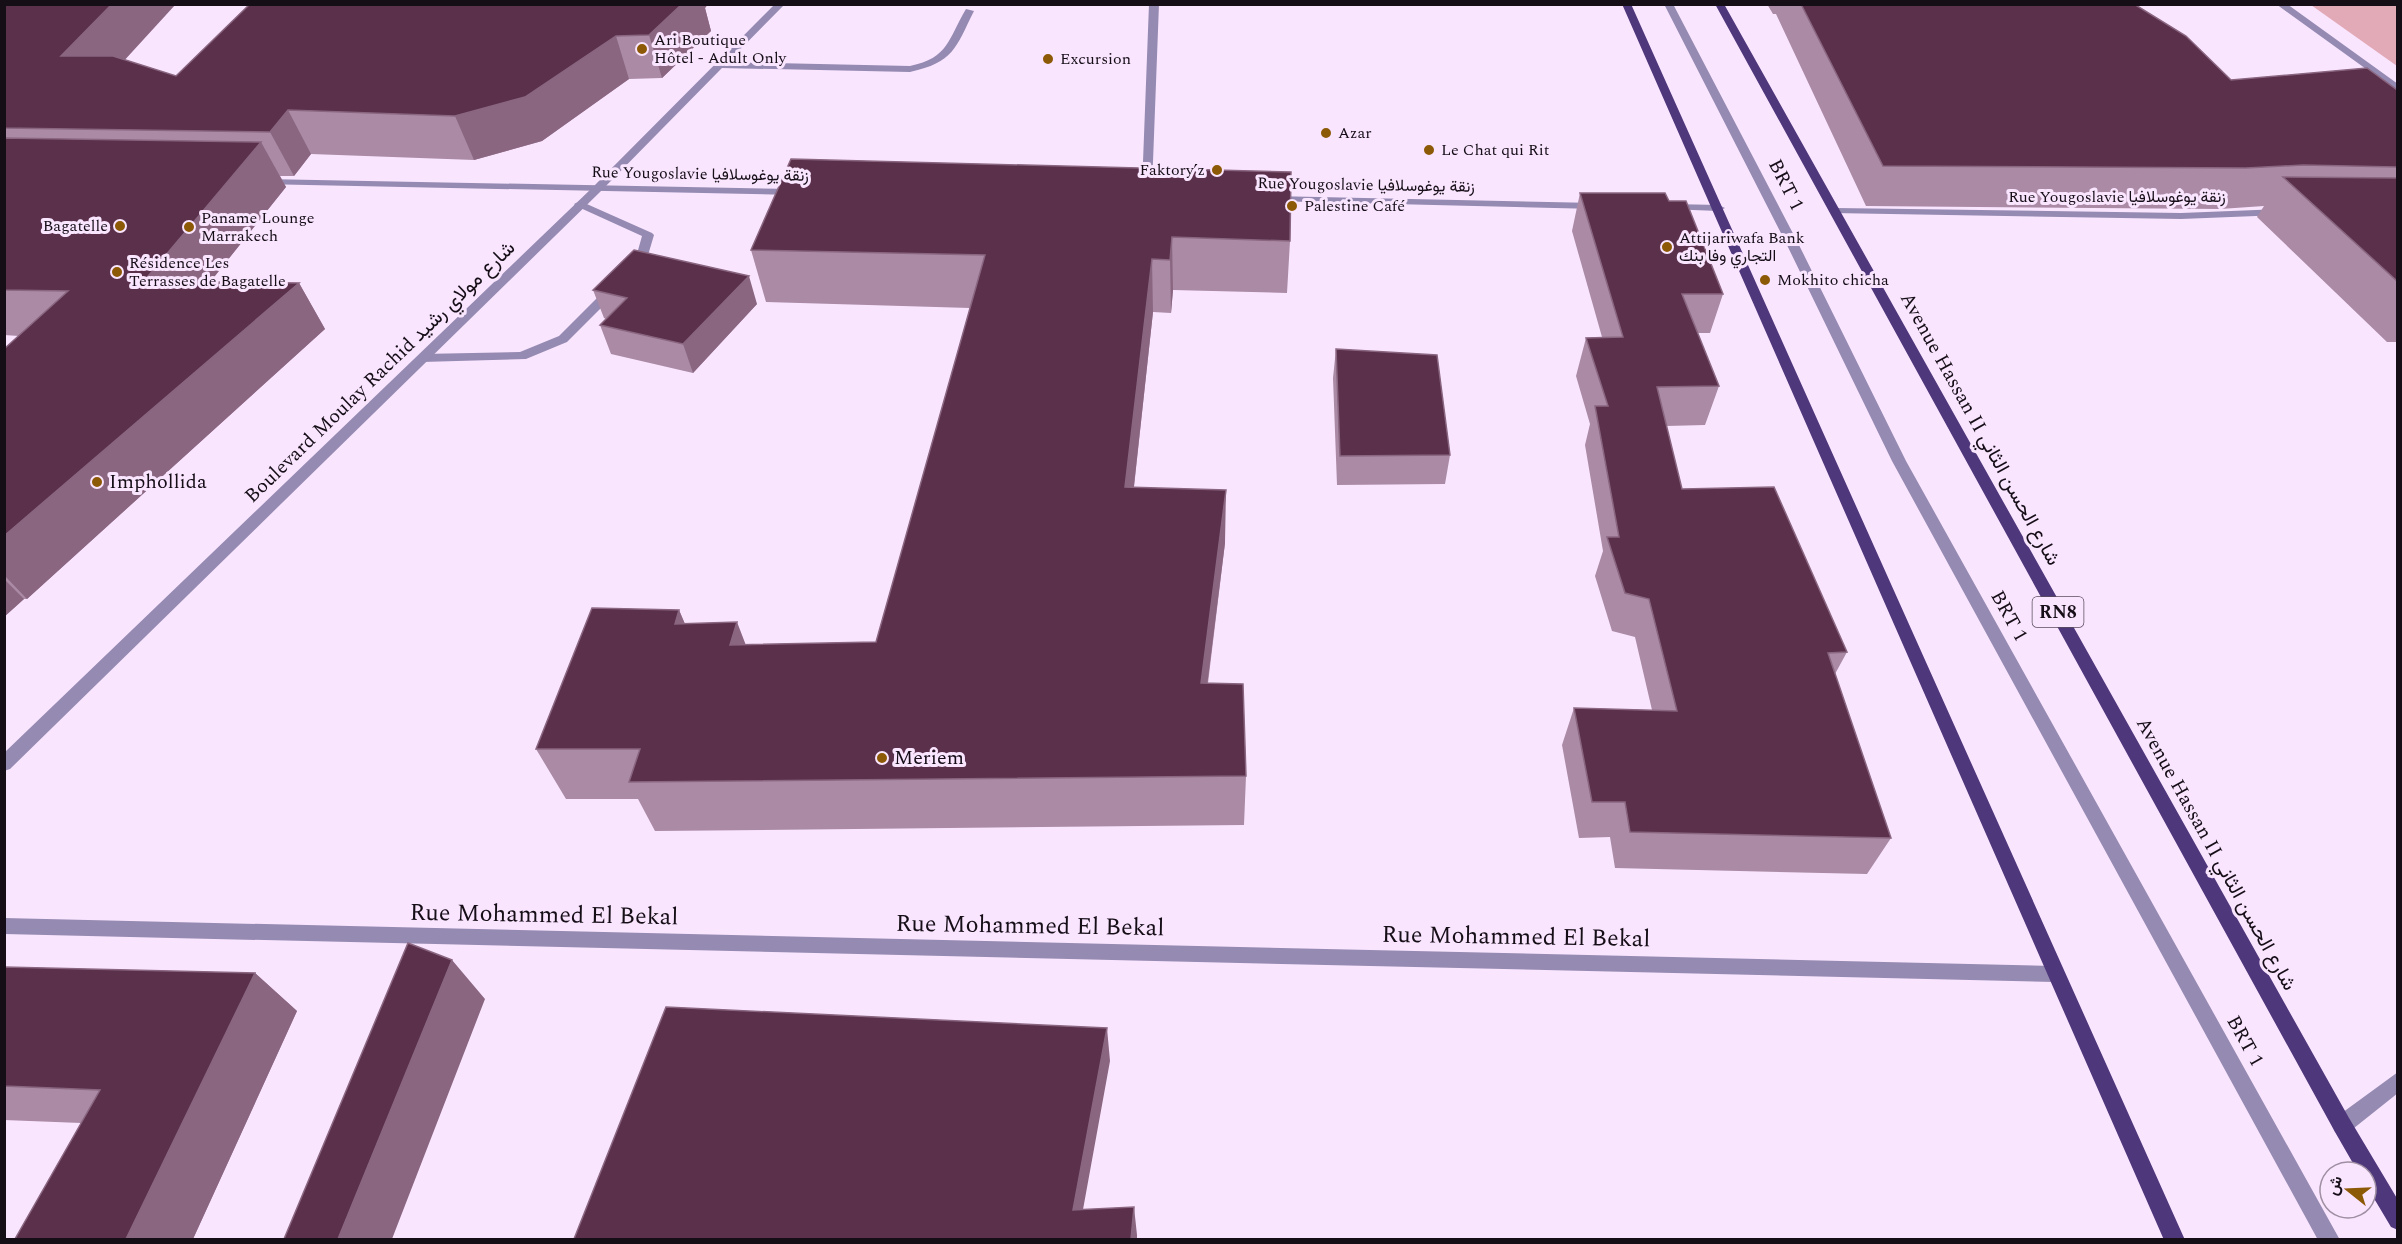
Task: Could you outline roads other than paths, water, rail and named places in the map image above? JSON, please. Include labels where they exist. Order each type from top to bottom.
[{"type":"main road","points":[[1626,4],[1719,208],[2055,974],[2175,1239]]},
{"type":"main road","name":"Avenue Hassan II شارع الحسن الثاني","points":[[1719,4],[2397,1220]]},
{"type":"street","name":"Boulevard Moulay Rachid شارع مولاي رشيد","points":[[4,764],[596,190],[781,4]]},
{"type":"street","points":[[1146,197],[1154,4]]},
{"type":"street","name":"BRT 1","points":[[1668,4],[1792,243],[1899,461],[2330,1239]]},
{"type":"street","points":[[2280,4],[2397,89]]},
{"type":"street","points":[[721,65],[910,69],[933,65],[945,57],[969,11]]},
{"type":"street","name":"Rue Yougoslavie زنقة يوغوسلافيا","points":[[253,182],[596,190],[811,192]]},
{"type":"street","name":"Rue Yougoslavie زنقة يوغوسلافيا","points":[[1263,199],[1613,206]]},
{"type":"street","points":[[422,358],[522,356],[562,339],[639,262],[648,235],[580,204]]},
{"type":"street","points":[[1660,207],[1719,208]]},
{"type":"street","name":"Rue Yougoslavie زنقة يوغوسلافيا","points":[[1836,211],[2181,216],[2299,212]]},
{"type":"street","name":"Rue Mohammed El Bekal","points":[[4,926],[2055,974]]},
{"type":"street","points":[[2342,1125],[2397,1082]]},
{"type":"place","name":"Ari Boutique Hôtel - Adult Only","points":[[642,49]]},
{"type":"place","name":"Excursion","points":[[1048,59]]},
{"type":"place","name":"Azar","points":[[1326,133]]},
{"type":"place","name":"Le Chat qui Rit","points":[[1429,150]]},
{"type":"place","name":"Faktory’z","points":[[1217,170]]},
{"type":"place","name":"Palestine Café","points":[[1292,206]]},
{"type":"place","name":"Bagatelle","points":[[120,226]]},
{"type":"place","name":"Paname Lounge Marrakech","points":[[189,227]]},
{"type":"place","name":"Attijariwafa Bank التجاري وفا بنك","points":[[1667,247]]},
{"type":"place","name":"Résidence Les Terrasses de Bagatelle","points":[[117,272]]},
{"type":"place","name":"Mokhito chicha","points":[[1765,280]]},
{"type":"place","name":"Imphollida","points":[[97,482]]},
{"type":"place","name":"Meriem","points":[[882,758]]}]
